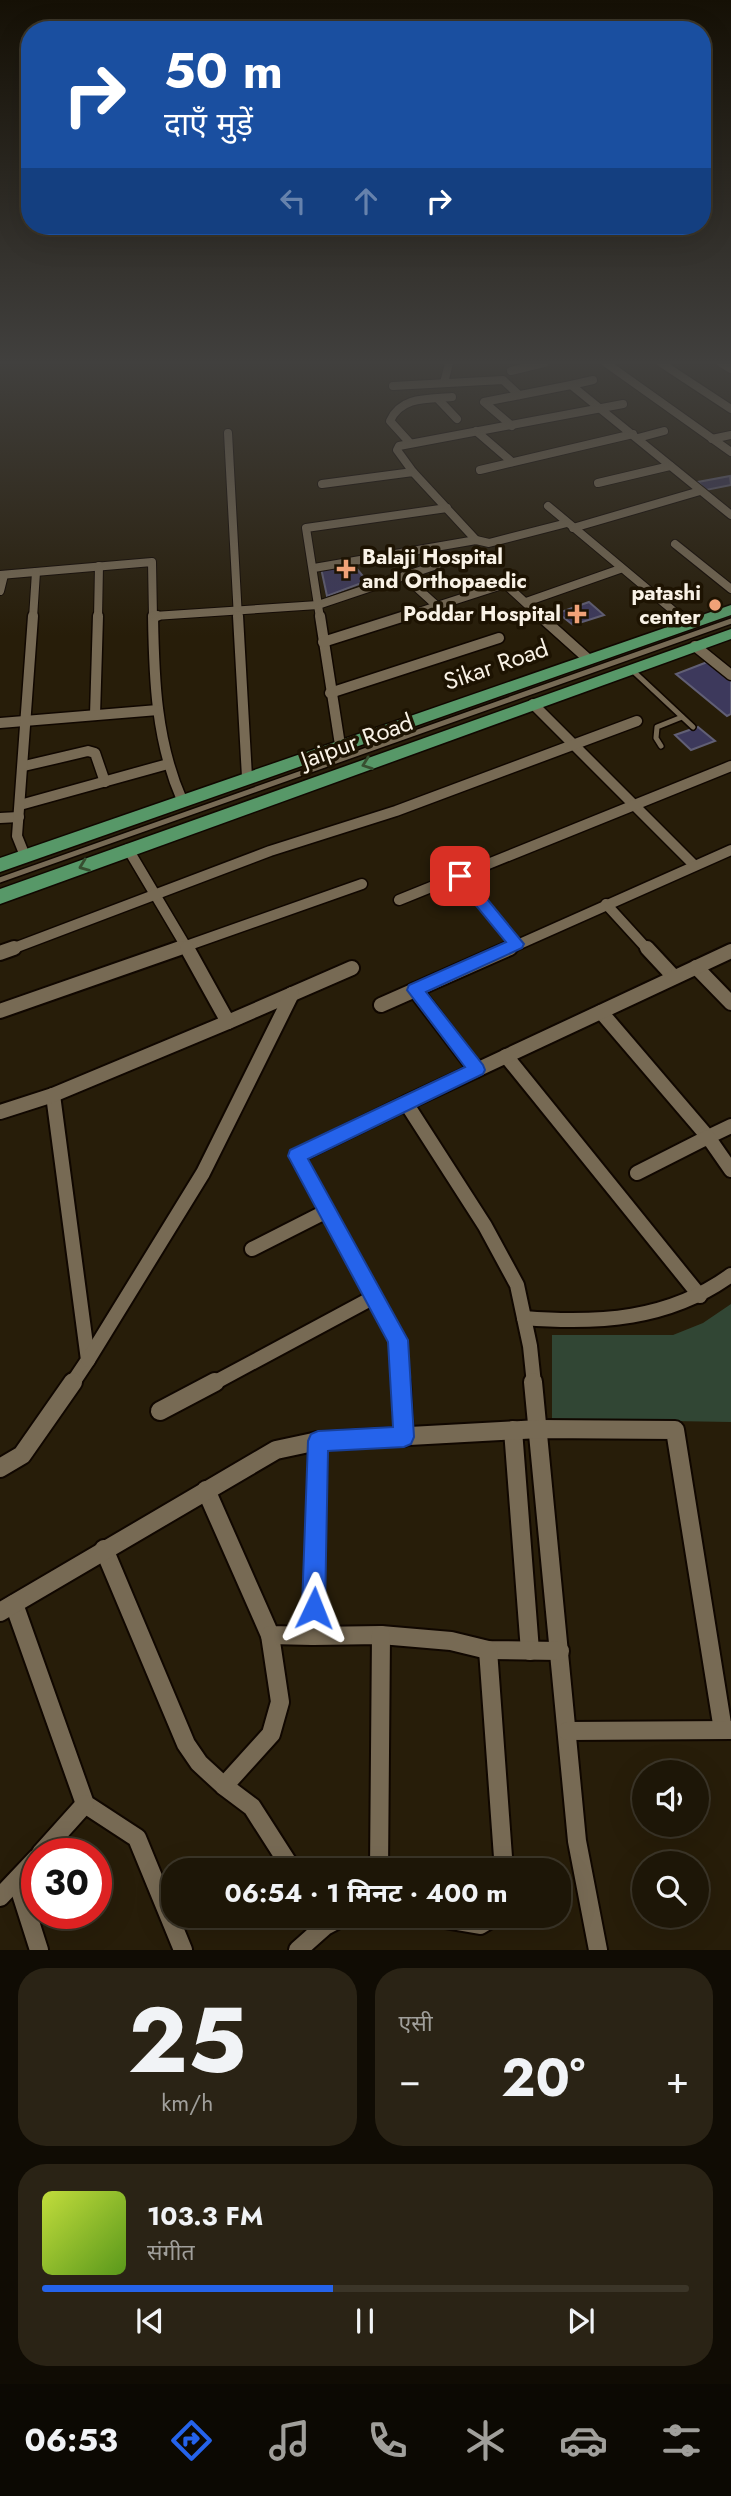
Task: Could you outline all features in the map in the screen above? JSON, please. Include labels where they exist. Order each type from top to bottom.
[{"type":"main road","name":"Sikar Road","points":[[0,865],[731,610]]},
{"type":"main road","name":"Jaipur Road","points":[[0,897],[630,668],[731,634]]},
{"type":"street","points":[[229,454],[247,777]]},
{"type":"street","points":[[400,454],[413,472],[477,540],[489,544],[700,491]]},
{"type":"street","points":[[503,454],[512,462]]},
{"type":"street","points":[[480,470],[550,454]]},
{"type":"street","points":[[656,454],[731,515]]},
{"type":"street","points":[[598,483],[670,466]]},
{"type":"street","points":[[322,484],[413,472]]},
{"type":"street","points":[[548,506],[620,569],[690,624]]},
{"type":"street","points":[[340,745],[306,528],[447,508]]},
{"type":"street","points":[[314,568],[477,540]]},
{"type":"street","points":[[675,544],[731,589]]},
{"type":"street","points":[[154,617],[318,605],[437,565],[430,550]]},
{"type":"street","points":[[0,591],[2,575],[152,562],[158,710],[170,779],[182,800]]},
{"type":"street","points":[[95,716],[99,566]]},
{"type":"street","points":[[526,602],[620,569]]},
{"type":"street","points":[[25,856],[17,836],[36,572]]},
{"type":"street","points":[[404,576],[437,606]]},
{"type":"street","points":[[323,642],[505,584],[588,659]]},
{"type":"street","points":[[330,693],[499,638]]},
{"type":"street","points":[[695,646],[731,675]]},
{"type":"street","points":[[533,704],[694,865]]},
{"type":"street","points":[[0,723],[158,710]]},
{"type":"street","points":[[0,953],[270,851],[408,807],[637,721]]},
{"type":"street","points":[[24,766],[88,751],[95,753],[105,782]]},
{"type":"street","points":[[0,818],[105,782],[168,764]]},
{"type":"street","points":[[399,900],[635,807],[731,765]]},
{"type":"street","points":[[128,849],[158,894],[228,1022]]},
{"type":"street","points":[[381,1004],[731,850]]},
{"type":"street","points":[[460,876],[516,944]]},
{"type":"street","points":[[0,1011],[362,884]]},
{"type":"street","points":[[606,904],[674,978]]},
{"type":"street","points":[[404,1437],[398,1340],[297,1156],[731,951]]},
{"type":"street","points":[[696,967],[731,1003]]},
{"type":"street","points":[[0,1112],[53,1095],[352,968]]},
{"type":"street","points":[[415,990],[477,1070]]},
{"type":"street","points":[[0,1468],[22,1455],[88,1360],[203,1173],[292,994]]},
{"type":"street","points":[[601,1012],[708,1137],[731,1170]]},
{"type":"street","points":[[506,1056],[700,1296]]},
{"type":"street","points":[[53,1095],[88,1360]]},
{"type":"street","points":[[406,1103],[485,1226],[516,1285],[524,1318],[530,1346],[539,1429],[577,1841],[598,1950]]},
{"type":"street","points":[[637,1173],[731,1126]]},
{"type":"street","points":[[252,1249],[327,1211]]},
{"type":"street","points":[[524,1318],[573,1323],[645,1314],[700,1296],[731,1275]]},
{"type":"street","points":[[160,1411],[374,1297]]},
{"type":"street","points":[[513,1430],[530,1651]]},
{"type":"street","points":[[183,1950],[137,1838],[122,1826],[98,1818],[85,1804],[7,1608],[276,1450],[318,1441],[513,1430],[675,1430],[727,1730],[567,1731]]},
{"type":"street","points":[[313,1636],[318,1441]]},
{"type":"street","points":[[206,1490],[270,1635],[280,1702],[271,1734],[224,1786]]},
{"type":"street","points":[[104,1549],[186,1744],[199,1763],[252,1807],[285,1858]]},
{"type":"street","points":[[270,1635],[381,1635],[451,1641],[488,1650],[560,1651]]},
{"type":"street","points":[[379,1858],[381,1635]]},
{"type":"street","points":[[488,1650],[503,1858]]},
{"type":"street","points":[[54,1838],[85,1804]]},
{"type":"street","points":[[0,1897],[21,1876]]},
{"type":"street","points":[[17,1881],[39,1950]]},
{"type":"street","points":[[298,1950],[316,1928]]},
{"type":"lane","points":[[0,880],[731,621]]},
{"type":"lane","points":[[630,668],[693,727]]},
{"type":"lane","points":[[661,746],[655,732],[657,727],[682,717]]},
{"type":"green space","points":[[731,1304],[731,1422],[552,1419],[552,1335],[673,1335],[703,1323]]},
{"type":"building","points":[[730,476],[731,485],[706,490],[698,482]]},
{"type":"building","points":[[352,563],[367,581],[327,596],[321,568]]},
{"type":"building","points":[[589,602],[604,615],[573,625],[558,613]]},
{"type":"building","points":[[710,661],[731,678],[731,714],[727,716],[676,674]]},
{"type":"building","points":[[698,727],[715,741],[691,750],[675,735]]},
{"type":"place","name":"Balaji Hospital and Orthopaedic","points":[[346,569]]},
{"type":"place","name":"patashi center","points":[[715,605]]},
{"type":"place","name":"Poddar Hospital","points":[[577,614]]},
{"type":"route","points":[[314,1608],[318,1441],[404,1437],[398,1340],[297,1156],[477,1070],[415,990],[516,944],[460,876]]}]
